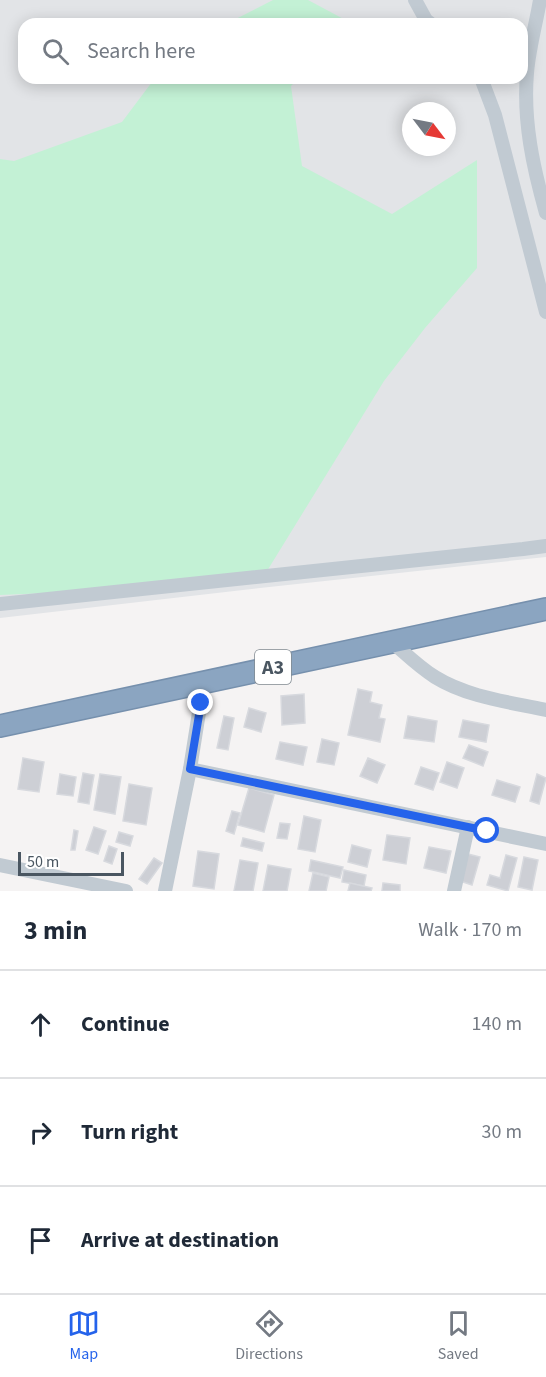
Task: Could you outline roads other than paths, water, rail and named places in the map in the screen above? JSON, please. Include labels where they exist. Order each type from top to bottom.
[{"type":"highway","name":"A3","points":[[0,726],[546,609]]},
{"type":"street","points":[[415,0],[425,18]]},
{"type":"street","points":[[528,66],[540,0]]},
{"type":"street","points":[[483,84],[495,115],[546,312]]},
{"type":"street","points":[[527,84],[526,122],[535,176],[546,213]]},
{"type":"street","points":[[0,604],[546,546]]},
{"type":"street","points":[[392,642],[418,665],[451,685],[474,694],[546,711]]},
{"type":"street","points":[[165,891],[190,769],[204,681]]},
{"type":"street","points":[[190,769],[546,844]]},
{"type":"street","points":[[454,891],[468,827]]},
{"type":"street","points":[[0,865],[126,891]]}]
